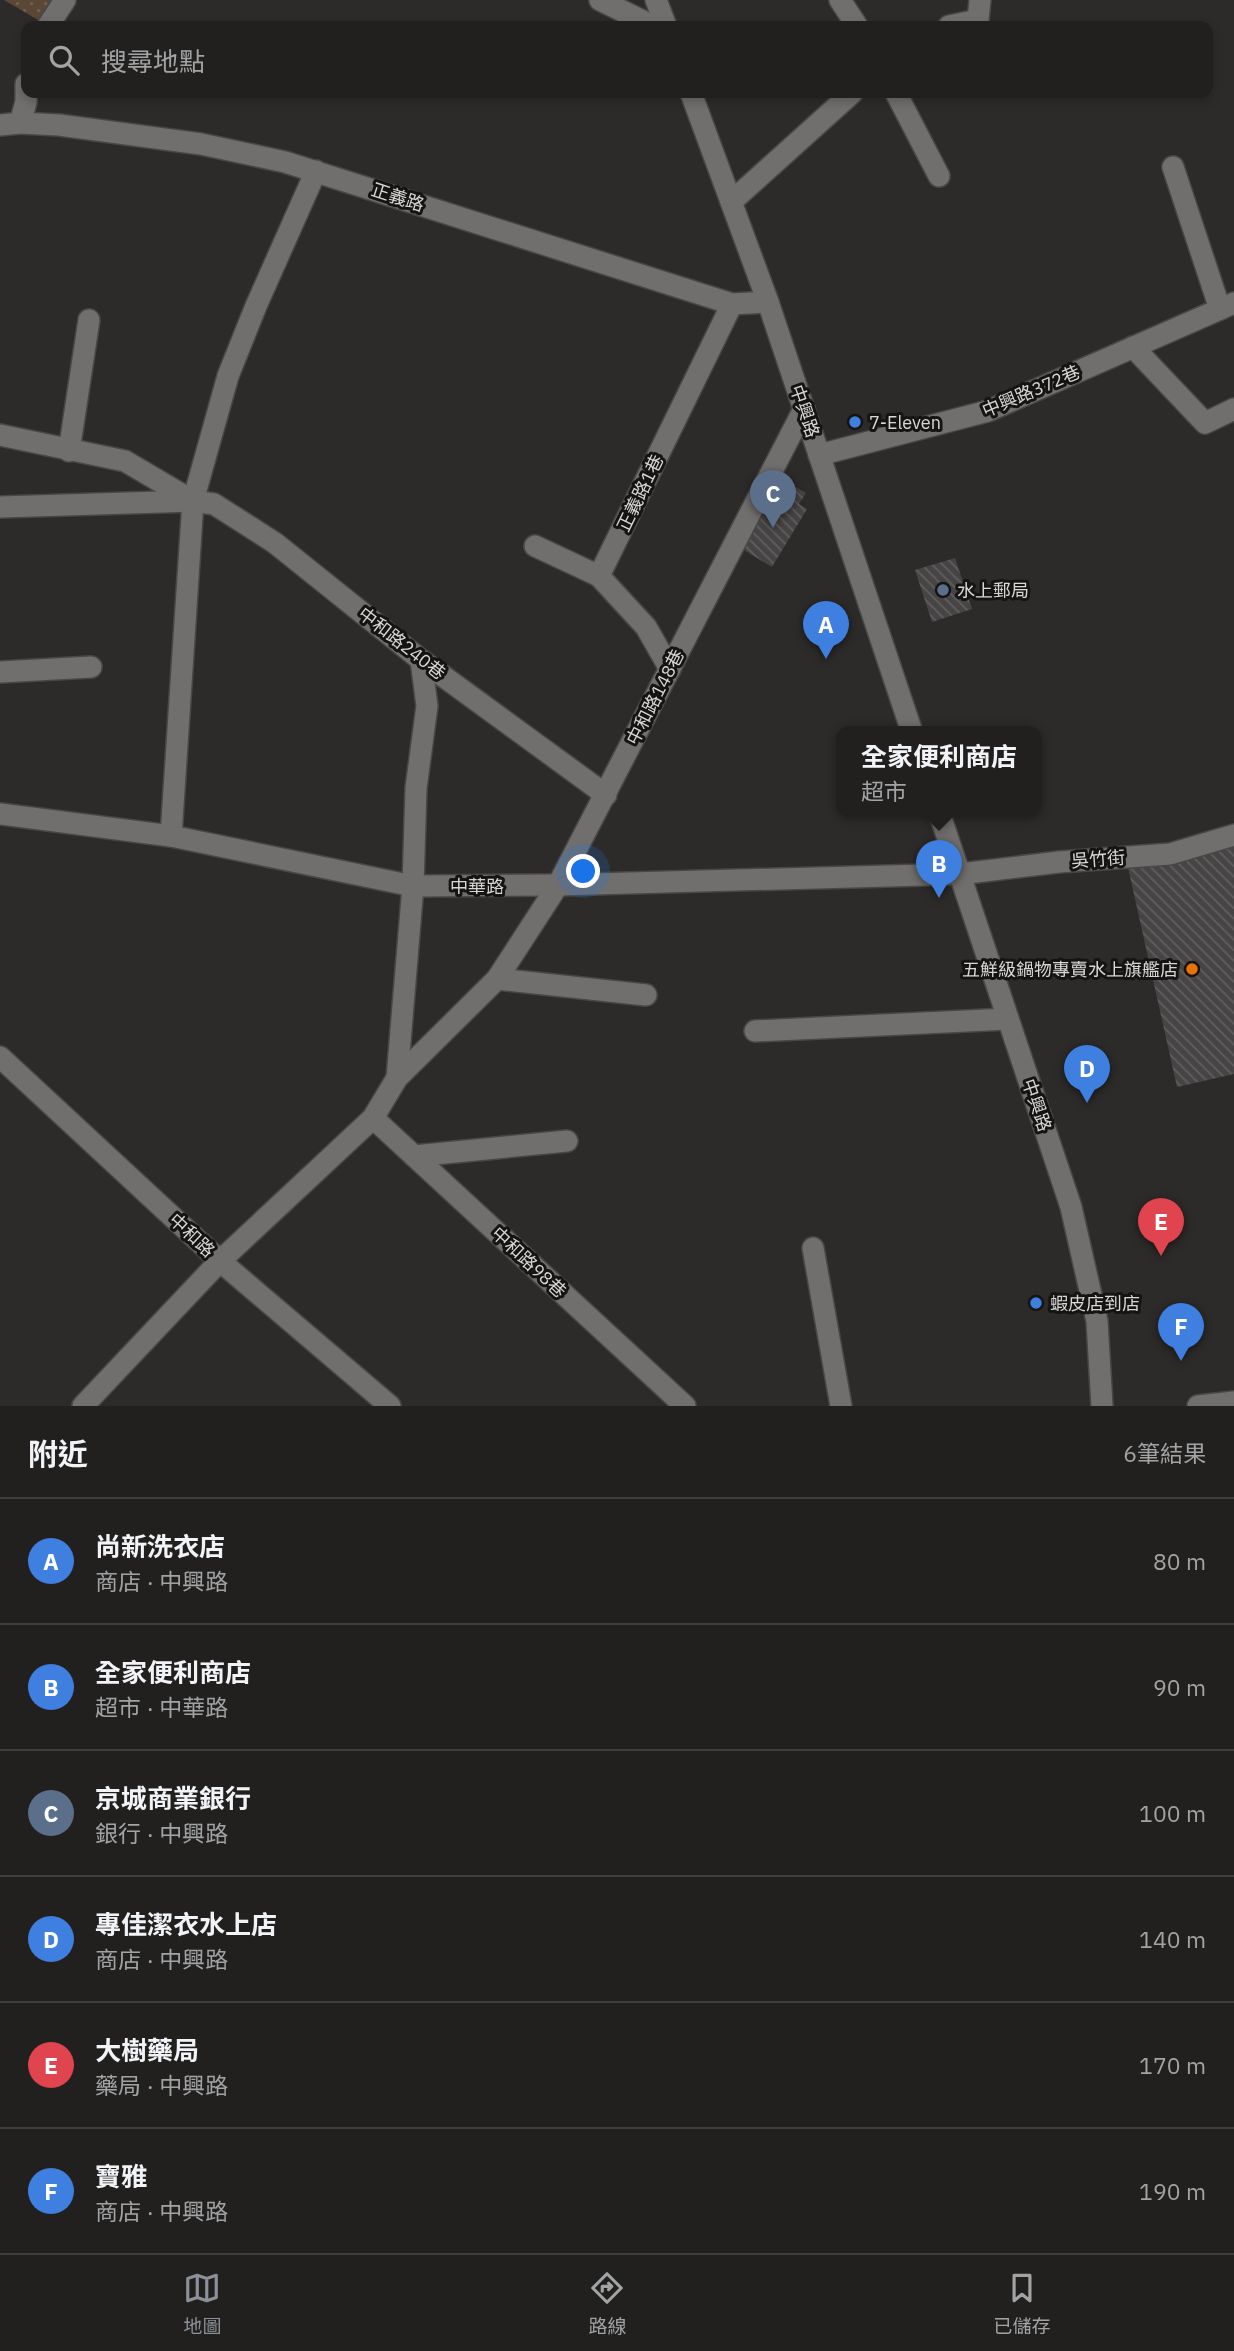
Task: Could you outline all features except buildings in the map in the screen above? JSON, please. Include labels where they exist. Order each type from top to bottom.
[{"type":"street","points":[[51,21],[65,0]]},
{"type":"street","points":[[600,0],[643,21]]},
{"type":"street","points":[[656,0],[664,21]]},
{"type":"street","points":[[840,0],[854,21]]},
{"type":"street","points":[[973,21],[978,20],[980,0]]},
{"type":"street","points":[[10,124],[26,98]]},
{"type":"street","name":"中興路","points":[[693,98],[768,302],[910,726]]},
{"type":"street","points":[[731,202],[846,98]]},
{"type":"street","points":[[899,98],[939,176]]},
{"type":"street","name":"正義路","points":[[10,124],[59,125],[201,144],[285,162],[732,304],[768,302]]},
{"type":"street","points":[[1173,167],[1227,306]]},
{"type":"street","points":[[172,836],[193,502],[228,376],[316,171]]},
{"type":"street","name":"正義路1巷","points":[[599,576],[732,304]]},
{"type":"street","name":"中興路372巷","points":[[820,455],[988,411],[1227,306]]},
{"type":"street","points":[[69,450],[89,320]]},
{"type":"street","points":[[1133,347],[1205,424],[1234,409]]},
{"type":"street","name":"中和路148巷","points":[[83,1406],[220,1261],[373,1118],[397,1078],[497,979],[558,885],[804,409]]},
{"type":"street","name":"中和路240巷","points":[[0,435],[125,461],[193,502]]},
{"type":"street","name":"中和路240巷","points":[[0,507],[193,502],[214,504],[275,543],[421,660],[606,795]]},
{"type":"street","points":[[535,546],[599,576],[646,627],[670,669]]},
{"type":"street","points":[[397,1078],[413,886],[416,788],[426,706],[421,660]]},
{"type":"street","points":[[0,672],[91,667]]},
{"type":"street","name":"中華路","points":[[0,814],[172,836],[413,886],[558,885],[960,874]]},
{"type":"street","name":"中興路","points":[[941,817],[1071,1207],[1097,1321],[1102,1406]]},
{"type":"street","name":"吳竹街","points":[[960,874],[1059,862],[1170,854],[1234,835]]},
{"type":"street","points":[[497,979],[646,995]]},
{"type":"street","points":[[755,1031],[1008,1019]]},
{"type":"street","name":"中和路","points":[[0,1057],[220,1261],[390,1406]]},
{"type":"street","name":"中和路98巷","points":[[373,1118],[685,1406]]},
{"type":"street","points":[[414,1156],[567,1141]]},
{"type":"street","points":[[813,1248],[841,1406]]},
{"type":"street","points":[[1198,1406],[1234,1402]]},
{"type":"shaded area","points":[[4,0],[56,0],[40,21]]},
{"type":"place","name":"7-Eleven","points":[[855,422]]},
{"type":"place","name":"京城商業銀行","points":[[773,528]]},
{"type":"place","name":"水上郵局","points":[[943,590]]},
{"type":"place","name":"尚新洗衣店","points":[[826,659]]},
{"type":"place","name":"全家便利商店","points":[[939,898]]},
{"type":"place","name":"五鮮級鍋物專賣水上旗艦店","points":[[1192,969]]},
{"type":"place","name":"專佳潔衣水上店","points":[[1087,1103]]},
{"type":"place","name":"大樹藥局","points":[[1161,1256]]},
{"type":"place","name":"蝦皮店到店","points":[[1036,1303]]},
{"type":"place","name":"寶雅","points":[[1181,1361]]}]
